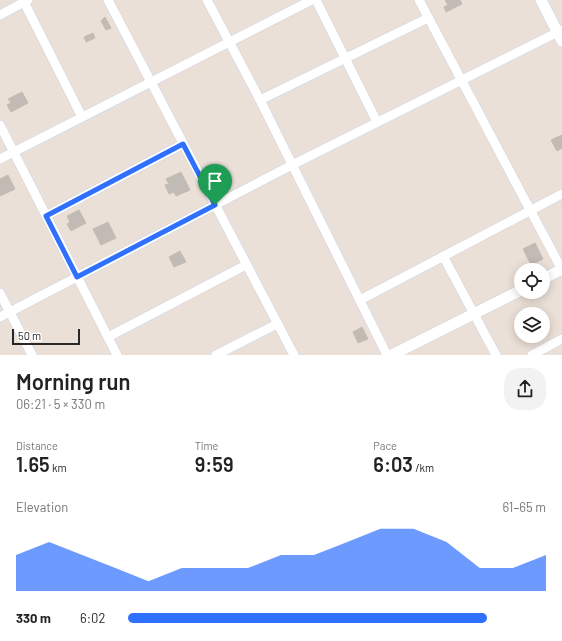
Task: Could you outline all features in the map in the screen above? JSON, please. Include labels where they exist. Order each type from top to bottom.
[{"type":"street","points":[[108,0],[294,355]]},
{"type":"street","points":[[207,0],[260,100],[387,355]]},
{"type":"street","points":[[0,159],[312,0]]},
{"type":"street","points":[[316,0],[377,122]]},
{"type":"street","points":[[419,0],[562,269],[550,275]]},
{"type":"street","points":[[0,317],[377,122],[461,80],[560,34],[541,0]]},
{"type":"street","points":[[0,14],[26,1],[82,117]]},
{"type":"street","points":[[260,100],[428,18]]},
{"type":"street","points":[[0,125],[117,355]]},
{"type":"street","points":[[46,216],[183,144]]},
{"type":"street","points":[[360,300],[562,194]]},
{"type":"street","points":[[443,256],[496,355]]},
{"type":"street","points":[[108,337],[246,265]]},
{"type":"street","points":[[0,293],[32,355]]},
{"type":"street","points":[[392,355],[405,352],[514,294]]},
{"type":"street","points":[[216,355],[277,324]]},
{"type":"street","points":[[532,355],[562,339]]},
{"type":"building","points":[[445,0],[460,0],[462,4],[446,12],[444,7],[448,5]]},
{"type":"building","points":[[105,17],[111,28],[106,30],[101,21]]},
{"type":"building","points":[[93,33],[95,38],[86,42],[84,37]]},
{"type":"building","points":[[22,92],[28,103],[11,112],[7,105],[11,103],[8,99]]},
{"type":"building","points":[[562,135],[562,148],[557,151],[551,140]]},
{"type":"building","points":[[181,172],[190,190],[176,196],[174,192],[169,194],[165,185],[169,184],[166,179]]},
{"type":"building","points":[[8,175],[15,189],[0,196],[0,179]]},
{"type":"building","points":[[79,210],[86,223],[71,231],[67,224],[70,222],[67,216]]},
{"type":"building","points":[[108,222],[116,238],[101,245],[93,229]]},
{"type":"building","points":[[535,243],[543,259],[535,263],[530,263],[523,249]]},
{"type":"building","points":[[180,251],[186,262],[174,267],[169,257]]},
{"type":"building","points":[[362,327],[368,339],[358,343],[353,332]]},
{"type":"route","points":[[183,144],[215,205],[77,277],[46,216],[183,144]]}]
